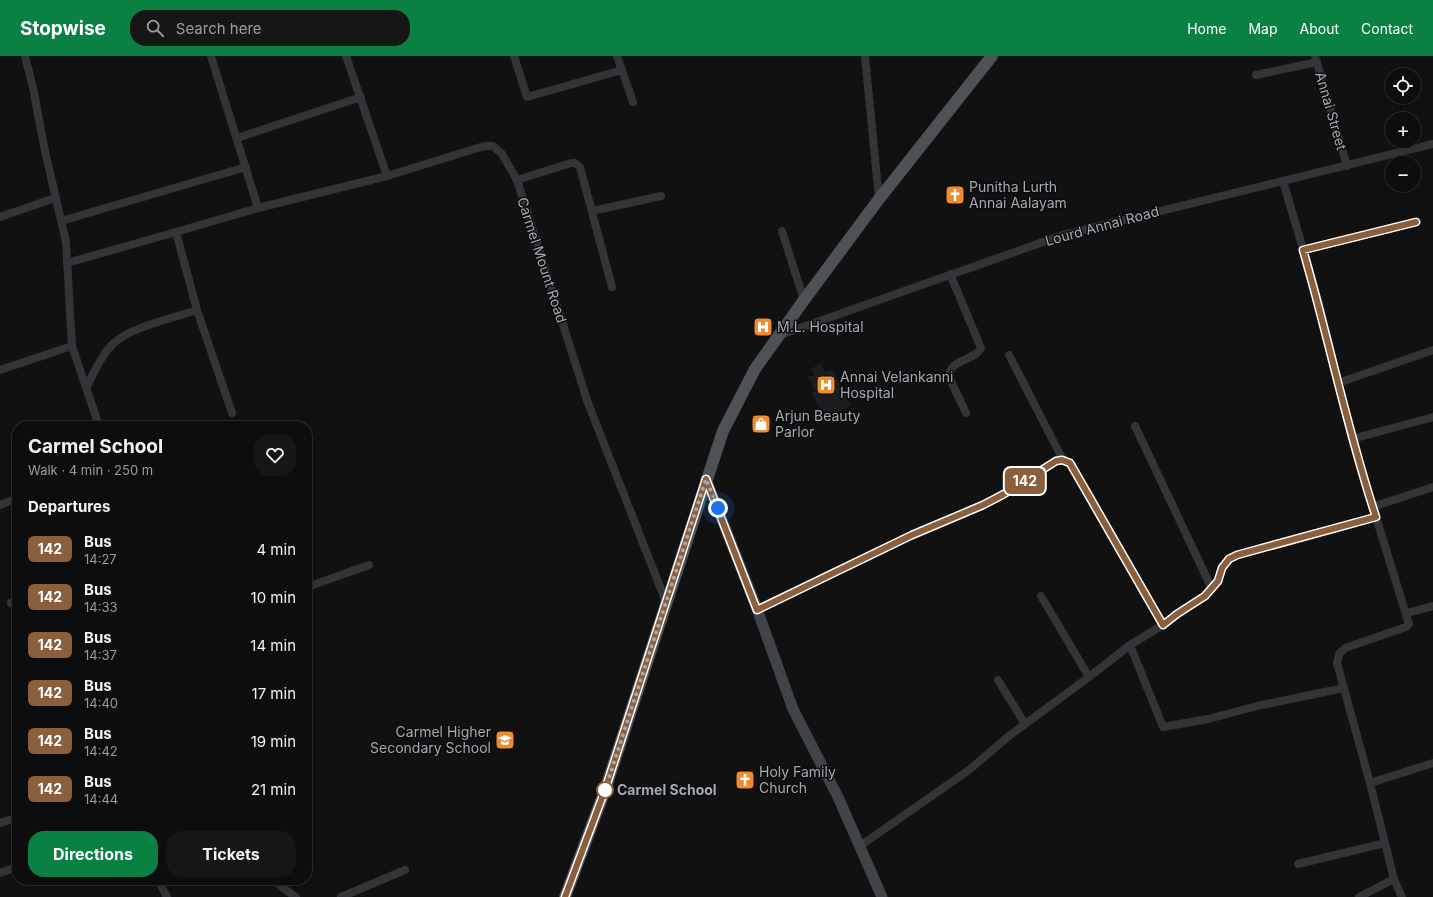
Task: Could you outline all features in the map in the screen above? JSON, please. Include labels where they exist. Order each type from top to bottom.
[{"type":"main road","points":[[565,897],[605,790],[723,431],[756,370],[804,300],[879,199],[992,56]]},
{"type":"street","points":[[25,56],[33,88],[55,198],[66,242],[72,346],[97,421]]},
{"type":"street","points":[[211,56],[258,208]]},
{"type":"street","points":[[346,56],[387,176]]},
{"type":"street","points":[[514,56],[527,97],[622,70]]},
{"type":"street","points":[[618,56],[633,102]]},
{"type":"street","points":[[864,56],[879,199]]},
{"type":"street","points":[[1256,75],[1316,59]]},
{"type":"street","name":"Annai Street","points":[[1316,59],[1347,166]]},
{"type":"street","points":[[237,138],[360,97]]},
{"type":"street","name":"Lourd Annai Road","points":[[780,335],[1063,235],[1433,144]]},
{"type":"street","name":"Carmel Mount Road","points":[[67,263],[258,208],[387,176],[490,146],[497,148],[517,180],[588,403],[666,602]]},
{"type":"street","points":[[517,180],[571,163],[574,163],[581,170],[612,287]]},
{"type":"street","points":[[61,222],[246,167]]},
{"type":"street","points":[[1283,181],[1318,300],[1352,439],[1372,507],[1407,613],[1409,624],[1406,627],[1345,648],[1339,654],[1337,664],[1370,783],[1394,879],[1402,897]]},
{"type":"street","points":[[592,211],[661,196]]},
{"type":"street","points":[[0,217],[55,198]]},
{"type":"street","points":[[1303,250],[1416,222]]},
{"type":"street","points":[[782,231],[804,300]]},
{"type":"street","points":[[176,232],[197,310],[232,413]]},
{"type":"street","points":[[950,274],[980,348],[978,352],[954,365],[949,374],[966,413]]},
{"type":"street","points":[[86,388],[99,362],[113,343],[129,333],[197,310]]},
{"type":"street","points":[[0,370],[72,346]]},
{"type":"street","points":[[1338,383],[1433,350]]},
{"type":"street","points":[[1009,355],[1062,460]]},
{"type":"street","points":[[1352,439],[1433,417]]},
{"type":"street","points":[[1135,426],[1212,589]]},
{"type":"street","points":[[757,610],[912,535],[983,505],[1004,494],[1056,461],[1062,460],[1070,463],[1163,625]]},
{"type":"street","points":[[706,479],[757,610],[793,709],[838,797],[882,897]]},
{"type":"street","points":[[1372,507],[1433,487]]},
{"type":"street","points":[[0,504],[12,500]]},
{"type":"street","points":[[860,846],[969,770],[1025,724],[1130,646],[1205,596],[1218,581],[1222,568],[1229,559],[1237,555],[1376,517]]},
{"type":"street","points":[[312,585],[369,564]]},
{"type":"street","points":[[1041,596],[1089,677]]},
{"type":"street","points":[[1407,613],[1433,606]]},
{"type":"street","points":[[1130,646],[1163,727],[1208,719],[1257,706],[1344,688]]},
{"type":"street","points":[[998,680],[1025,724]]},
{"type":"street","points":[[1370,783],[1433,763]]},
{"type":"street","points":[[0,823],[12,819]]},
{"type":"street","points":[[1298,864],[1385,843]]},
{"type":"street","points":[[0,873],[12,869]]},
{"type":"street","points":[[341,897],[405,870]]},
{"type":"street","points":[[1359,897],[1394,879]]},
{"type":"street","points":[[161,885],[167,897]]},
{"type":"street","points":[[280,885],[296,897]]},
{"type":"shaded area","name":"Annai Velankanni Hospital","points":[[821,363],[825,372],[832,369],[851,405],[824,419],[812,393],[815,391],[808,377],[814,375],[811,369]]},
{"type":"bus line","name":"142","points":[[565,897],[605,790],[706,479],[757,610],[912,535],[983,505],[1004,494],[1056,461],[1062,460],[1070,463],[1163,625],[1205,596],[1212,589],[1218,581],[1222,568],[1229,559],[1237,555],[1278,543],[1376,517],[1352,439],[1318,300],[1303,250],[1416,222]]},
{"type":"place","name":"Punitha Lurth Annai Aalayam","points":[[955,195]]},
{"type":"place","name":"M.L. Hospital","points":[[763,327]]},
{"type":"place","name":"Annai Velankanni Hospital","points":[[826,385]]},
{"type":"place","name":"Arjun Beauty Parlor","points":[[761,424]]},
{"type":"place","name":"Carmel Higher Secondary School","points":[[505,740]]},
{"type":"place","name":"Holy Family Church","points":[[745,780]]},
{"type":"place","name":"Carmel School","points":[[605,790]]},
{"type":"route","points":[[605,790],[706,479],[718,508]]}]
